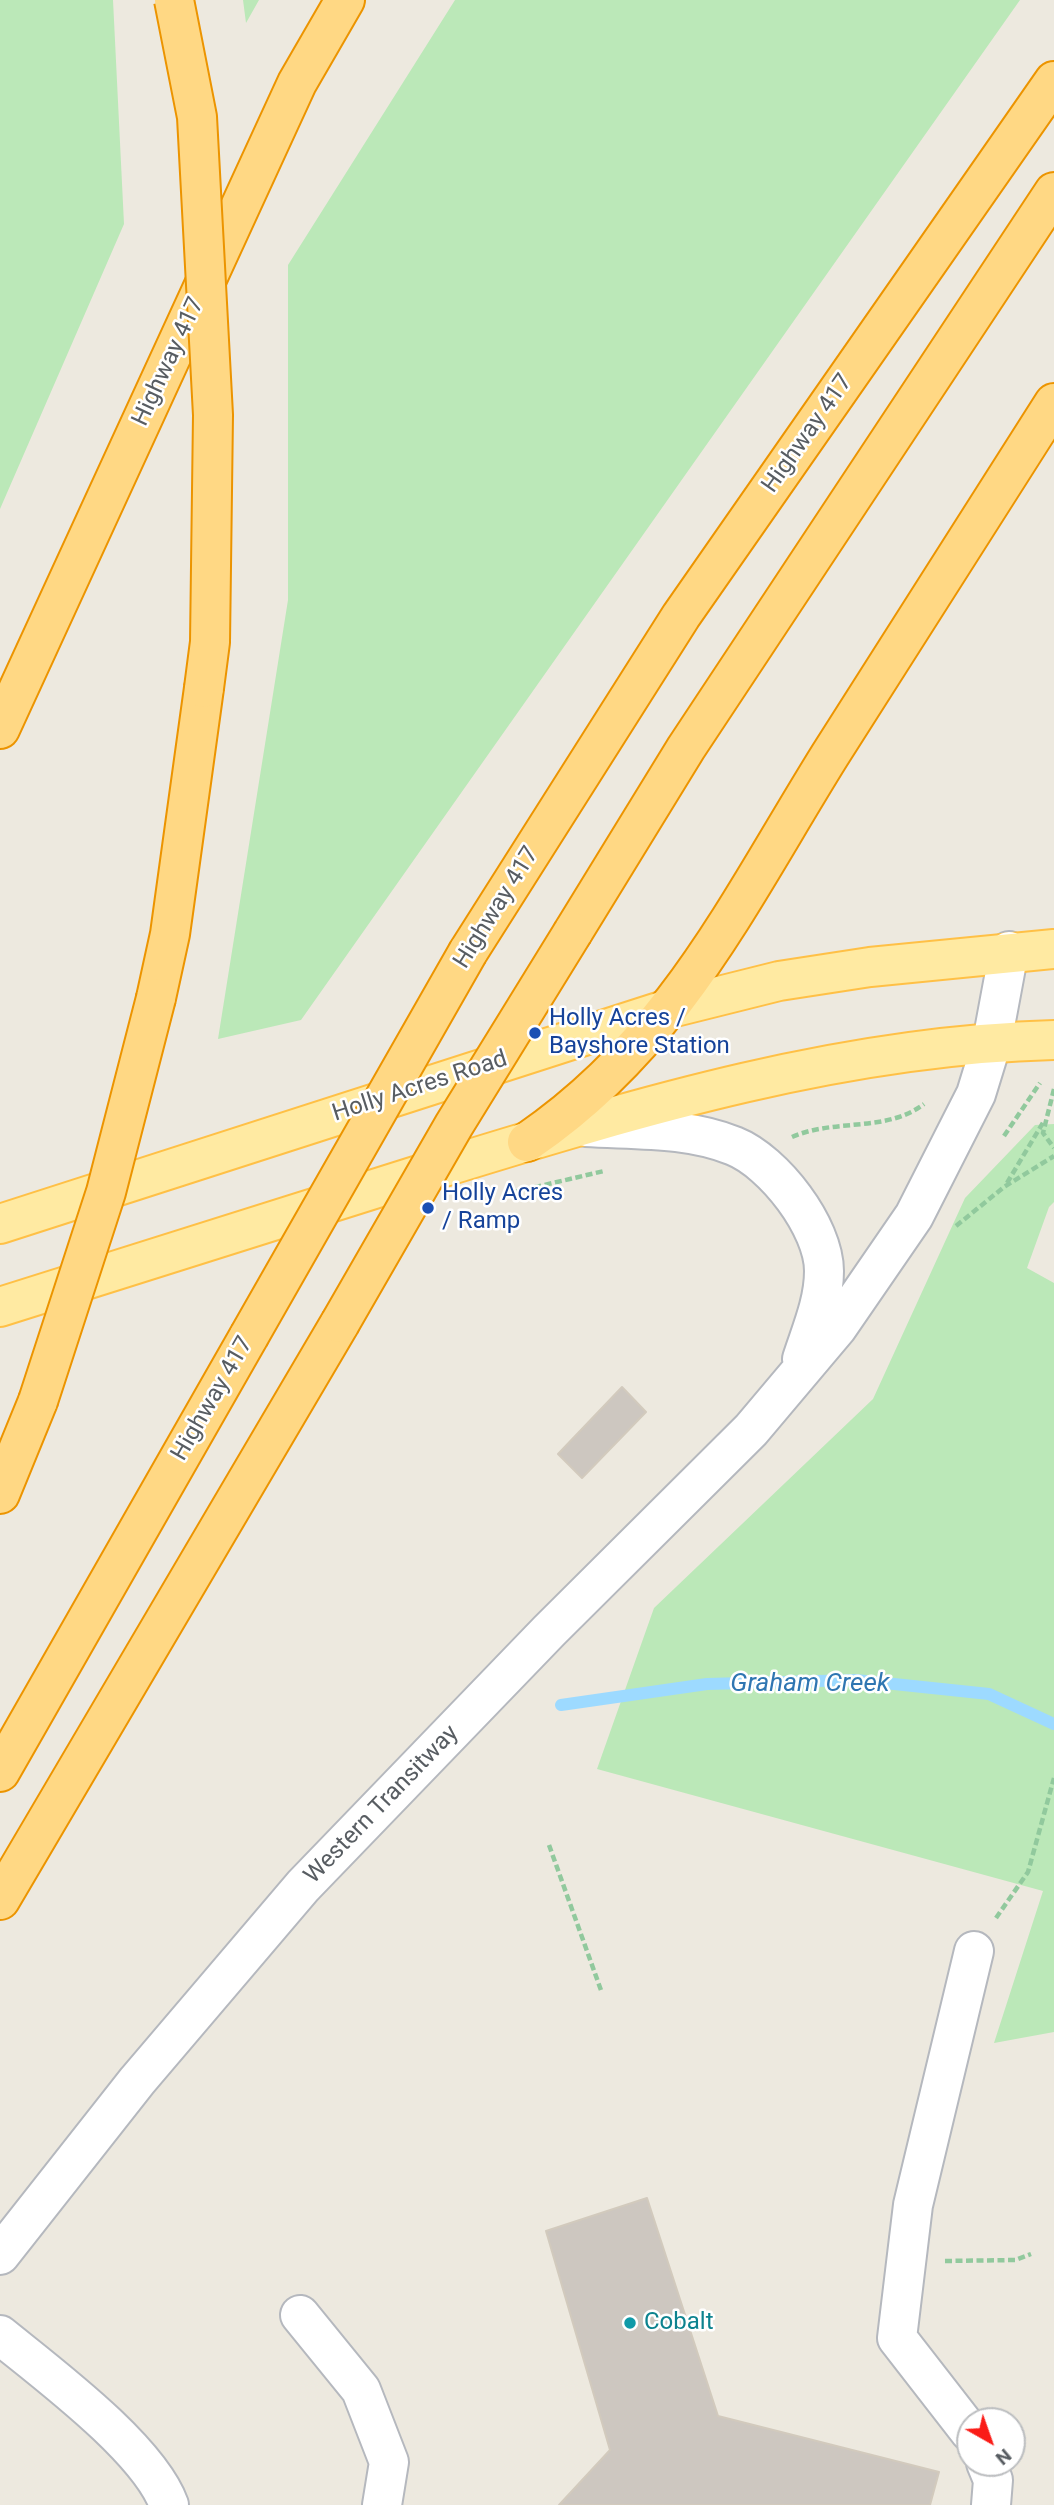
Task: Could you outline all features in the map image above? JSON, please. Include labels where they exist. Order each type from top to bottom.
[{"type":"highway","points":[[0,1494],[38,1401],[106,1192],[156,998],[170,934],[204,688],[209,642],[213,415],[198,117],[174,0]]},
{"type":"highway","name":"Highway 417","points":[[0,729],[298,83],[345,0]]},
{"type":"highway","name":"Highway 417","points":[[0,1772],[468,953],[681,616],[1054,81]]},
{"type":"highway","points":[[0,1900],[340,1324],[454,1125],[686,748],[1054,192]]},
{"type":"highway","points":[[527,1142],[579,1105],[610,1077],[671,1008],[704,961],[830,755],[1054,403]]},
{"type":"main road","name":"Holly Acres Road","points":[[0,1224],[671,1008],[779,981],[1009,951],[1054,949]]},
{"type":"main road","points":[[0,1307],[238,1229],[580,1126],[836,1062],[992,1042],[1054,1040]]},
{"type":"lane","name":"Western Transitway","points":[[0,2255],[136,2081],[303,1886],[549,1631],[751,1430],[837,1328],[914,1216],[976,1094],[992,1042],[1009,951]]},
{"type":"lane","name":"Western Transitway","points":[[580,1126],[687,1133],[735,1146],[756,1158],[802,1208],[817,1243],[824,1270],[818,1311],[794,1382]]},
{"type":"lane","points":[[956,2414],[897,2338],[913,2205],[974,1951]]},
{"type":"lane","points":[[300,2315],[361,2390],[389,2462],[382,2505]]},
{"type":"lane","points":[[0,2335],[137,2454],[158,2479],[169,2505]]},
{"type":"lane","points":[[991,2505],[992,2477]]},
{"type":"path","points":[[1004,1186],[1044,1121],[1054,1089]]},
{"type":"path","points":[[756,1158],[808,1129],[898,1120],[928,1101]]},
{"type":"path","points":[[1044,1121],[1044,1137],[1054,1147]]},
{"type":"path","points":[[951,1230],[1004,1186],[1054,1156]]},
{"type":"path","points":[[974,1951],[1028,1872],[1054,1778]]},
{"type":"path","points":[[549,1845],[602,1993]]},
{"type":"path","points":[[906,2263],[1015,2260],[1031,2254]]},
{"type":"green space","points":[[0,0],[113,0],[124,224],[0,509]]},
{"type":"green space","points":[[243,0],[259,0],[246,23]]},
{"type":"green space","points":[[455,0],[1020,0],[301,1020],[218,1039],[288,600],[288,265]]},
{"type":"green space","points":[[1054,1124],[1054,1202],[1049,1207],[1027,1268],[1054,1283],[1054,2032],[994,2043],[1043,1891],[597,1769],[654,1608],[873,1399],[965,1198],[1035,1125]]},
{"type":"building","points":[[622,1387],[646,1412],[582,1478],[558,1454]]},
{"type":"building","name":"Cobalt","points":[[647,2198],[718,2416],[939,2472],[930,2505],[559,2505],[610,2450],[546,2231]]},
{"type":"waterway","name":"Graham Creek","points":[[561,1705],[707,1684],[856,1680],[989,1694],[1054,1724]]},
{"type":"place","name":"Holly Acres / Bayshore Station","points":[[535,1033]]},
{"type":"place","name":"Holly Acres / Ramp","points":[[428,1208]]},
{"type":"place","name":"Cobalt","points":[[630,2323]]}]
